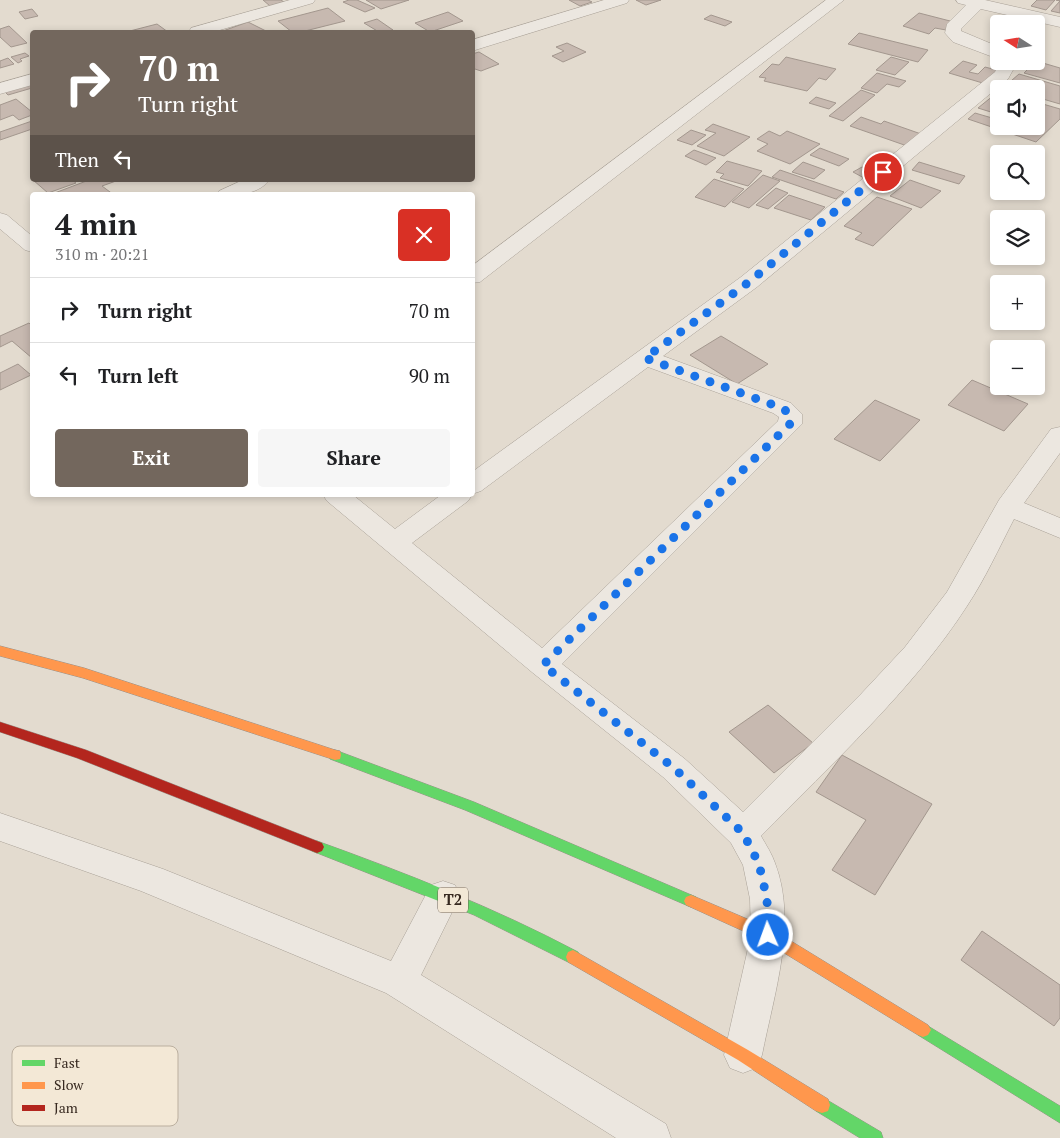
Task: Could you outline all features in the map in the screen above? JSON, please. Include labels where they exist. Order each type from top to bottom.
[{"type":"main road","points":[[0,651],[84,673],[373,768],[526,830],[768,935],[1060,1116]]},
{"type":"main road","name":"T2","points":[[0,727],[82,754],[443,896],[544,941],[743,1055],[875,1138]]},
{"type":"street","points":[[204,30],[307,0]]},
{"type":"street","points":[[475,45],[621,0]]},
{"type":"street","points":[[475,275],[836,0]]},
{"type":"street","points":[[990,50],[959,38],[953,33],[953,28],[970,2],[1060,22]]},
{"type":"street","points":[[475,483],[772,263],[1002,75],[1004,70]]},
{"type":"street","points":[[0,88],[30,80]]},
{"type":"street","points":[[233,192],[255,182]]},
{"type":"street","points":[[0,219],[30,244]]},
{"type":"street","points":[[543,665],[790,424],[790,414],[782,408],[645,358]]},
{"type":"street","points":[[743,833],[872,702],[915,655],[957,599],[1008,506],[1060,435]]},
{"type":"street","points":[[338,497],[543,665],[674,768],[743,833],[759,864],[767,899],[768,935],[743,1055]]},
{"type":"street","points":[[394,543],[456,497]]},
{"type":"street","points":[[1008,506],[1060,529]]},
{"type":"street","points":[[0,827],[152,880],[399,981],[652,1138]]},
{"type":"street","points":[[399,981],[443,896]]},
{"type":"building","points":[[263,0],[281,0],[284,2],[270,6]]},
{"type":"building","points":[[357,0],[375,8],[365,12],[343,2]]},
{"type":"building","points":[[366,0],[409,0],[381,9]]},
{"type":"building","points":[[569,0],[588,0],[592,2],[580,6]]},
{"type":"building","points":[[636,0],[661,0],[646,5]]},
{"type":"building","points":[[1037,0],[1055,0],[1046,10],[1031,6]]},
{"type":"building","points":[[1060,1],[1060,13],[1051,11]]},
{"type":"building","points":[[328,8],[345,21],[309,30],[289,30],[278,21]]},
{"type":"building","points":[[32,9],[38,16],[25,19],[19,12]]},
{"type":"building","points":[[448,12],[463,21],[436,30],[427,30],[415,23]]},
{"type":"building","points":[[919,13],[954,22],[946,30],[935,28],[929,34],[903,26]]},
{"type":"building","points":[[711,15],[732,22],[725,26],[704,19]]},
{"type":"building","points":[[377,19],[393,30],[376,30],[364,23]]},
{"type":"building","points":[[248,22],[264,30],[226,30]]},
{"type":"building","points":[[157,24],[165,30],[134,30]]},
{"type":"building","points":[[9,26],[27,43],[11,47],[0,37],[0,29]]},
{"type":"building","points":[[859,33],[928,50],[918,62],[848,44]]},
{"type":"building","points":[[567,43],[586,52],[563,62],[552,56],[564,51],[556,47]]},
{"type":"building","points":[[479,52],[499,64],[481,71],[475,69],[475,53]]},
{"type":"building","points":[[25,53],[29,56],[20,59],[22,61],[18,63],[11,57]]},
{"type":"building","points":[[786,57],[836,69],[826,80],[819,78],[807,91],[764,81],[766,78],[759,77],[772,64],[779,65]]},
{"type":"building","points":[[891,57],[909,62],[895,75],[876,70]]},
{"type":"building","points":[[8,58],[14,64],[0,68],[0,61]]},
{"type":"building","points":[[963,61],[977,65],[969,72],[978,74],[985,67],[990,70],[1000,71],[986,84],[949,73]]},
{"type":"building","points":[[1045,64],[1060,68],[1060,83],[1024,73],[1027,70],[1045,70]]},
{"type":"building","points":[[877,73],[906,81],[899,87],[887,84],[877,93],[861,88]]},
{"type":"building","points":[[1019,74],[1040,80],[1012,80]]},
{"type":"building","points":[[30,81],[30,89],[8,95],[2,89]]},
{"type":"building","points":[[1045,82],[1060,86],[1060,104],[1045,100]]},
{"type":"building","points":[[861,90],[875,95],[843,121],[829,116]]},
{"type":"building","points":[[816,97],[836,103],[829,109],[809,103]]},
{"type":"building","points":[[990,98],[990,112],[978,108]]},
{"type":"building","points":[[16,99],[30,110],[30,116],[19,120],[13,115],[0,120],[0,105]]},
{"type":"building","points":[[1045,105],[1060,109],[1060,119],[1045,133]]},
{"type":"building","points":[[975,113],[990,117],[990,126],[968,119]]},
{"type":"building","points":[[861,117],[881,124],[884,121],[924,135],[910,147],[850,126]]},
{"type":"building","points":[[30,122],[30,130],[0,140],[0,132]]},
{"type":"building","points":[[713,124],[750,137],[724,156],[697,146],[716,133],[705,130]]},
{"type":"building","points":[[691,130],[706,135],[692,145],[677,140]]},
{"type":"building","points":[[769,131],[780,136],[787,131],[820,144],[790,164],[757,151],[768,144],[757,139]]},
{"type":"building","points":[[1015,135],[1043,135],[1036,142]]},
{"type":"building","points":[[820,148],[849,159],[839,166],[810,155]]},
{"type":"building","points":[[694,150],[716,158],[706,165],[685,156]]},
{"type":"building","points":[[727,161],[762,171],[748,186],[720,178],[724,174],[716,172]]},
{"type":"building","points":[[803,162],[825,170],[814,179],[792,172]]},
{"type":"building","points":[[919,162],[965,176],[959,184],[912,170]]},
{"type":"building","points":[[862,167],[873,172],[864,178],[853,172]]},
{"type":"building","points":[[780,170],[844,192],[836,199],[772,177]]},
{"type":"building","points":[[763,175],[780,181],[749,208],[732,202]]},
{"type":"building","points":[[714,179],[744,189],[725,207],[695,197]]},
{"type":"building","points":[[910,180],[941,191],[921,208],[890,196]]},
{"type":"building","points":[[35,182],[76,183],[51,192],[47,192]]},
{"type":"building","points":[[84,182],[113,182],[102,186],[110,192],[57,192]]},
{"type":"building","points":[[776,188],[788,193],[768,209],[756,205]]},
{"type":"building","points":[[789,195],[825,207],[811,220],[774,208]]},
{"type":"building","points":[[877,197],[912,209],[873,246],[855,239],[862,233],[844,226]]},
{"type":"building","points":[[29,323],[30,356],[12,341],[0,347],[0,336]]},
{"type":"building","points":[[721,336],[768,364],[737,384],[690,355]]},
{"type":"building","points":[[18,364],[30,375],[0,390],[0,373]]},
{"type":"building","points":[[972,380],[990,388],[990,395],[1007,395],[1028,404],[1004,431],[948,405]]},
{"type":"building","points":[[875,400],[920,420],[880,461],[834,439]]},
{"type":"building","points":[[768,705],[813,743],[774,773],[729,732]]},
{"type":"building","points":[[842,755],[932,804],[875,895],[832,870],[866,820],[816,792]]},
{"type":"building","points":[[982,931],[1060,985],[1060,1018],[1054,1026],[961,960]]},
{"type":"traffic: fast","points":[[335,755],[425,788],[514,824],[691,901]]},
{"type":"traffic: fast","points":[[317,847],[479,911],[542,940],[573,957]]},
{"type":"traffic: fast","points":[[923,1030],[1060,1115]]},
{"type":"traffic: fast","points":[[822,1105],[875,1138]]},
{"type":"traffic: slow","points":[[0,651],[84,673],[335,755]]},
{"type":"traffic: slow","points":[[691,901],[768,935],[923,1030]]},
{"type":"traffic: slow","points":[[573,957],[743,1055],[822,1105]]},
{"type":"traffic: jam","points":[[0,727],[81,754],[317,847]]},
{"type":"route","points":[[768,935],[767,899],[759,864],[743,833],[674,768],[543,665],[790,424],[792,418],[782,408],[645,358],[749,282],[883,172]]}]
